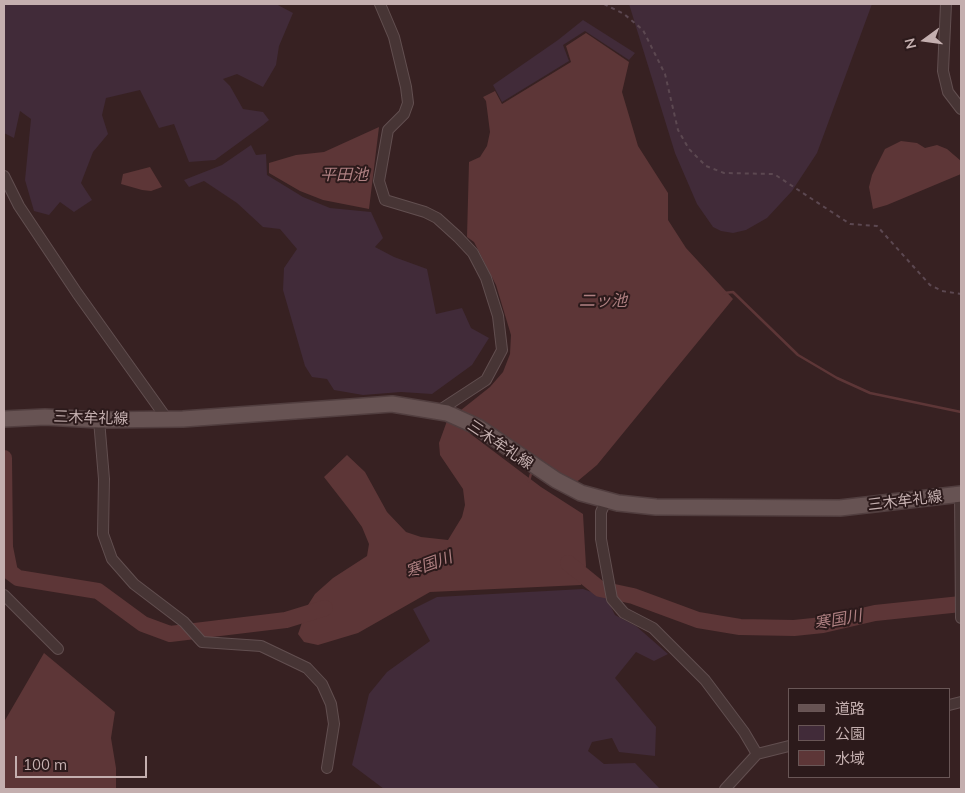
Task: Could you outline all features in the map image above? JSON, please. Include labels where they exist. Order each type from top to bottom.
[{"type":"main road","name":"三木牟礼線","points":[[4,419],[45,417],[99,420],[167,419],[392,404],[444,411],[478,427],[556,480],[581,493],[601,499],[656,506],[840,508],[961,494]]},
{"type":"street","points":[[380,4],[394,37],[408,103],[404,114],[388,130],[379,181],[385,200],[425,212],[437,218],[458,237],[473,253],[486,278],[498,316],[502,350],[486,380],[444,411]]},
{"type":"street","points":[[946,4],[943,71],[948,92],[961,109]]},
{"type":"street","points":[[4,176],[19,206],[77,293],[167,419]]},
{"type":"street","points":[[99,420],[104,479],[103,534],[112,560],[134,584],[184,622],[202,642],[260,646],[307,668],[322,684],[331,704],[334,724],[327,768]]},
{"type":"street","points":[[961,494],[961,616]]},
{"type":"street","points":[[601,499],[602,539],[612,599],[624,613],[654,628],[705,680],[744,732],[757,754]]},
{"type":"street","points":[[4,595],[58,649]]},
{"type":"street","points":[[725,789],[757,754],[788,746]]},
{"type":"path","points":[[604,4],[624,14],[643,30],[665,74],[678,130],[689,149],[706,166],[724,173],[774,174],[850,224],[877,226],[930,285],[942,291],[961,294]]},
{"type":"green space","points":[[4,4],[276,4],[293,13],[279,46],[276,65],[263,87],[237,74],[223,79],[230,86],[243,109],[263,112],[269,120],[215,160],[189,162],[174,124],[159,128],[140,90],[106,98],[102,115],[108,134],[93,152],[81,183],[92,200],[74,212],[60,202],[49,215],[34,211],[25,180],[31,119],[20,111],[14,138],[4,133]]},
{"type":"green space","points":[[629,4],[872,4],[817,153],[792,191],[767,218],[746,230],[733,233],[721,231],[713,227],[697,204],[675,153]]},
{"type":"green space","points":[[583,20],[635,53],[629,60],[585,31],[563,45],[569,61],[502,102],[493,85],[558,40]]},
{"type":"green space","points":[[251,145],[256,155],[266,154],[267,175],[303,197],[330,208],[371,212],[383,238],[375,247],[394,257],[427,269],[436,314],[462,308],[471,328],[489,338],[472,365],[432,394],[401,392],[363,395],[334,390],[327,379],[312,377],[305,366],[283,290],[284,268],[297,249],[280,229],[263,227],[237,203],[204,181],[189,187],[184,180],[222,165]]},
{"type":"green space","points":[[583,589],[606,597],[615,615],[636,626],[668,654],[654,661],[636,652],[615,678],[656,727],[655,756],[619,752],[612,738],[592,742],[588,751],[604,764],[635,763],[660,789],[384,789],[352,765],[369,694],[387,672],[430,641],[413,609],[437,597]]},
{"type":"water","name":"二ッ池","points":[[586,33],[629,62],[622,92],[638,146],[668,193],[668,220],[686,248],[733,299],[597,465],[573,485],[456,414],[490,387],[503,372],[510,354],[511,335],[496,285],[474,242],[467,237],[469,162],[480,157],[487,146],[490,132],[486,101],[483,97],[495,91],[502,104],[571,62],[566,46]]},
{"type":"water","name":"平田池","points":[[379,127],[369,209],[323,200],[300,191],[269,173],[269,163],[296,155],[324,152]]},
{"type":"water","points":[[901,141],[917,143],[925,148],[937,145],[947,149],[961,161],[961,174],[873,209],[869,187],[872,175],[885,149]]},
{"type":"water","points":[[150,167],[162,187],[151,191],[121,184],[123,174]]},
{"type":"water","points":[[447,421],[464,429],[541,487],[583,514],[586,566],[581,585],[430,592],[358,633],[318,645],[304,642],[298,634],[308,605],[315,594],[333,578],[367,556],[369,544],[362,527],[324,477],[347,455],[365,472],[387,512],[406,532],[421,537],[448,540],[462,517],[465,505],[463,489],[440,455],[439,443]]},
{"type":"water","points":[[44,653],[115,712],[111,738],[116,768],[116,789],[4,789],[4,722]]},
{"type":"waterway","points":[[724,293],[733,292],[798,355],[837,378],[870,393],[961,412]]},
{"type":"waterway","name":"寒国川","points":[[4,458],[5,547],[10,572],[18,578],[98,591],[143,624],[170,634],[286,620],[325,608]]},
{"type":"waterway","points":[[529,481],[532,470]]},
{"type":"waterway","name":"寒国川","points":[[568,563],[600,589],[633,596],[698,620],[740,627],[794,628],[823,625],[875,613],[961,604]]}]
